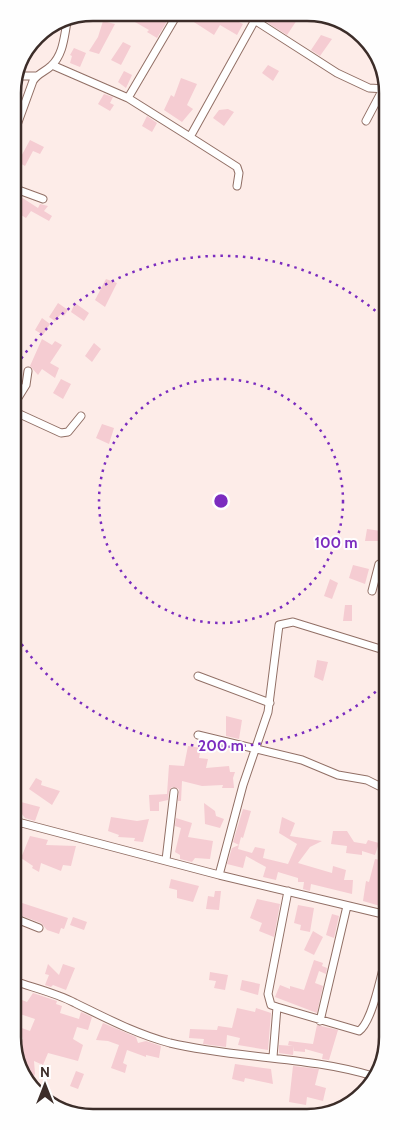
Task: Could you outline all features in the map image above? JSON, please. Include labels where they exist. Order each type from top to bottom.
[{"type":"street","points":[[128,98],[173,21]]},
{"type":"street","points":[[190,137],[254,21]]},
{"type":"street","points":[[257,21],[360,85],[378,88]]},
{"type":"street","points":[[24,76],[36,76],[52,66],[62,47],[67,26]]},
{"type":"street","points":[[52,66],[128,98],[190,137],[237,168],[239,173],[237,186]]},
{"type":"street","points":[[21,115],[36,76]]},
{"type":"street","points":[[366,121],[379,98]]},
{"type":"street","points":[[21,191],[43,199]]},
{"type":"street","points":[[21,393],[26,385],[28,371]]},
{"type":"street","points":[[21,415],[61,433],[68,432],[81,416]]},
{"type":"street","points":[[372,591],[379,564]]},
{"type":"street","points":[[220,875],[243,785],[270,703],[278,629],[282,622],[293,622],[379,649]]},
{"type":"street","points":[[198,676],[270,703]]},
{"type":"street","points":[[198,736],[256,748],[317,765],[338,775],[367,780],[379,786]]},
{"type":"street","points":[[166,860],[174,792]]},
{"type":"street","points":[[21,823],[220,875],[379,913]]},
{"type":"street","points":[[288,891],[268,994],[271,1004],[355,1031],[361,1029],[379,981]]},
{"type":"street","points":[[320,1021],[347,906]]},
{"type":"street","points":[[21,921],[39,928]]},
{"type":"street","points":[[21,983],[50,993],[129,1029],[167,1042],[222,1053],[273,1057],[346,1068],[368,1075]]},
{"type":"street","points":[[273,1057],[277,1007]]},
{"type":"building","points":[[103,21],[115,24],[99,54],[89,51],[98,37]]},
{"type":"building","points":[[167,21],[157,38],[147,32],[149,30],[135,22]]},
{"type":"building","points":[[192,21],[240,21],[243,24],[237,35],[220,25],[214,35]]},
{"type":"building","points":[[269,21],[296,21],[287,35],[268,23]]},
{"type":"building","points":[[321,35],[332,39],[320,56],[311,50]]},
{"type":"building","points":[[123,42],[131,46],[121,65],[111,60]]},
{"type":"building","points":[[74,48],[86,53],[80,67],[70,63],[72,56],[70,55]]},
{"type":"building","points":[[268,65],[279,71],[273,81],[262,73]]},
{"type":"building","points":[[124,71],[132,75],[126,88],[118,82]]},
{"type":"building","points":[[181,78],[197,84],[187,105],[193,109],[182,122],[164,110],[171,95],[174,97]]},
{"type":"building","points":[[104,94],[113,97],[110,103],[114,105],[110,111],[98,104]]},
{"type":"building","points":[[228,109],[234,112],[224,126],[213,118],[219,110]]},
{"type":"building","points":[[147,116],[157,123],[152,132],[142,126]]},
{"type":"building","points":[[30,140],[44,147],[40,154],[33,151],[25,166],[21,164],[21,156]]},
{"type":"building","points":[[21,197],[38,208],[40,204],[48,206],[44,211],[52,216],[49,221],[31,211],[26,218],[21,215]]},
{"type":"building","points":[[106,279],[117,283],[105,307],[95,300]]},
{"type":"building","points":[[58,303],[68,310],[64,316],[61,314],[55,321],[49,317]]},
{"type":"building","points":[[75,303],[89,313],[84,321],[71,312]]},
{"type":"building","points":[[42,318],[50,324],[43,335],[35,330]]},
{"type":"building","points":[[42,339],[52,345],[55,341],[62,345],[50,363],[59,368],[55,378],[42,369],[38,375],[30,366]]},
{"type":"building","points":[[94,343],[101,349],[92,362],[85,356]]},
{"type":"building","points":[[61,379],[71,384],[63,399],[53,393]]},
{"type":"building","points":[[102,424],[114,428],[109,444],[96,438]]},
{"type":"building","points":[[367,529],[379,531],[379,541],[365,541]]},
{"type":"building","points":[[353,565],[369,569],[365,584],[349,578]]},
{"type":"building","points":[[330,579],[338,583],[332,599],[324,596]]},
{"type":"building","points":[[345,605],[352,605],[352,621],[343,621]]},
{"type":"building","points":[[317,660],[328,662],[323,681],[314,677]]},
{"type":"building","points":[[226,716],[242,720],[239,739],[226,736]]},
{"type":"building","points":[[188,746],[201,748],[199,758],[208,759],[206,768],[229,766],[230,772],[235,772],[233,778],[234,788],[222,788],[223,785],[202,786],[182,781],[181,801],[178,801],[179,789],[172,787],[169,791],[168,800],[159,802],[159,811],[150,811],[149,795],[167,794],[169,765],[184,766]]},
{"type":"building","points":[[36,778],[42,781],[41,785],[60,791],[52,805],[29,789]]},
{"type":"building","points":[[21,802],[40,807],[35,821],[25,818],[21,813]]},
{"type":"building","points":[[204,803],[215,811],[216,816],[224,819],[220,828],[205,824]]},
{"type":"building","points":[[243,809],[251,811],[239,845],[233,842]]},
{"type":"building","points":[[111,817],[137,821],[149,819],[143,842],[134,841],[135,838],[118,837],[119,835],[108,831]]},
{"type":"building","points":[[282,817],[295,823],[290,836],[322,841],[310,847],[298,863],[332,873],[333,866],[346,870],[344,880],[353,880],[352,894],[311,884],[310,891],[303,889],[304,882],[298,882],[298,878],[278,872],[276,880],[263,877],[266,867],[246,856],[243,868],[227,864],[232,848],[239,845],[238,849],[252,853],[255,847],[265,849],[263,858],[288,864],[297,844],[279,833]]},
{"type":"building","points":[[176,818],[192,823],[188,837],[213,841],[210,859],[195,858],[192,862],[180,859],[180,855],[175,852],[181,828],[175,826]]},
{"type":"building","points":[[333,831],[347,831],[354,842],[366,844],[368,840],[379,843],[375,855],[362,851],[362,855],[346,853],[347,846],[331,844]]},
{"type":"building","points":[[30,836],[48,840],[46,845],[76,846],[71,866],[63,865],[61,871],[41,863],[39,872],[32,868],[33,866],[21,858]]},
{"type":"building","points":[[375,859],[379,860],[379,906],[363,901],[366,881],[369,882]]},
{"type":"building","points":[[171,879],[199,886],[193,902],[177,898],[177,890],[169,888]]},
{"type":"building","points":[[215,891],[221,891],[219,910],[206,909],[208,896],[214,897]]},
{"type":"building","points":[[257,899],[280,904],[274,937],[259,931],[262,923],[250,918]]},
{"type":"building","points":[[21,903],[68,918],[64,929],[61,928],[59,934],[47,930],[41,923],[21,916]]},
{"type":"building","points":[[298,905],[314,908],[310,932],[300,930],[301,925],[294,923]]},
{"type":"building","points":[[332,914],[339,916],[334,938],[326,935]]},
{"type":"building","points":[[73,917],[87,922],[84,930],[70,925]]},
{"type":"building","points":[[313,931],[323,937],[314,955],[304,950]]},
{"type":"building","points":[[314,960],[323,963],[322,966],[327,968],[326,974],[319,971],[315,983],[323,986],[317,1013],[275,997],[280,985],[290,989],[290,986],[304,990]]},
{"type":"building","points":[[48,964],[59,975],[63,964],[75,968],[66,990],[53,985],[51,987],[45,985],[49,975],[45,974]]},
{"type":"building","points":[[210,972],[228,975],[225,990],[214,988],[216,981],[209,980]]},
{"type":"building","points":[[242,980],[260,984],[258,995],[240,990]]},
{"type":"building","points":[[33,993],[57,1001],[56,1004],[62,1006],[60,1013],[79,1019],[81,1012],[92,1017],[88,1030],[77,1027],[73,1039],[83,1045],[78,1061],[48,1053],[43,1065],[34,1061],[34,1077],[25,1060],[21,1028],[30,1031],[35,1019],[21,1014],[21,1000],[27,1002]]},
{"type":"building","points":[[237,1008],[255,1012],[256,1008],[271,1013],[268,1050],[238,1045],[240,1038],[227,1035],[226,1047],[203,1044],[204,1039],[189,1038],[190,1029],[217,1030],[218,1026],[232,1028]]},
{"type":"building","points":[[103,1023],[136,1037],[138,1043],[146,1041],[161,1046],[159,1058],[146,1055],[146,1057],[127,1050],[123,1063],[127,1065],[125,1073],[111,1068],[119,1045],[108,1041],[96,1040]]},
{"type":"building","points":[[317,1025],[338,1030],[329,1060],[322,1059],[323,1054],[305,1049],[305,1052],[294,1051],[294,1046],[293,1055],[279,1053],[279,1045],[293,1046],[288,1045],[289,1041],[313,1044]]},
{"type":"building","points":[[235,1064],[271,1069],[273,1084],[245,1078],[244,1082],[232,1079]]},
{"type":"building","points":[[293,1066],[319,1069],[315,1085],[326,1088],[323,1101],[307,1097],[306,1105],[289,1102]]},
{"type":"building","points":[[76,1071],[84,1074],[78,1089],[70,1086]]}]
